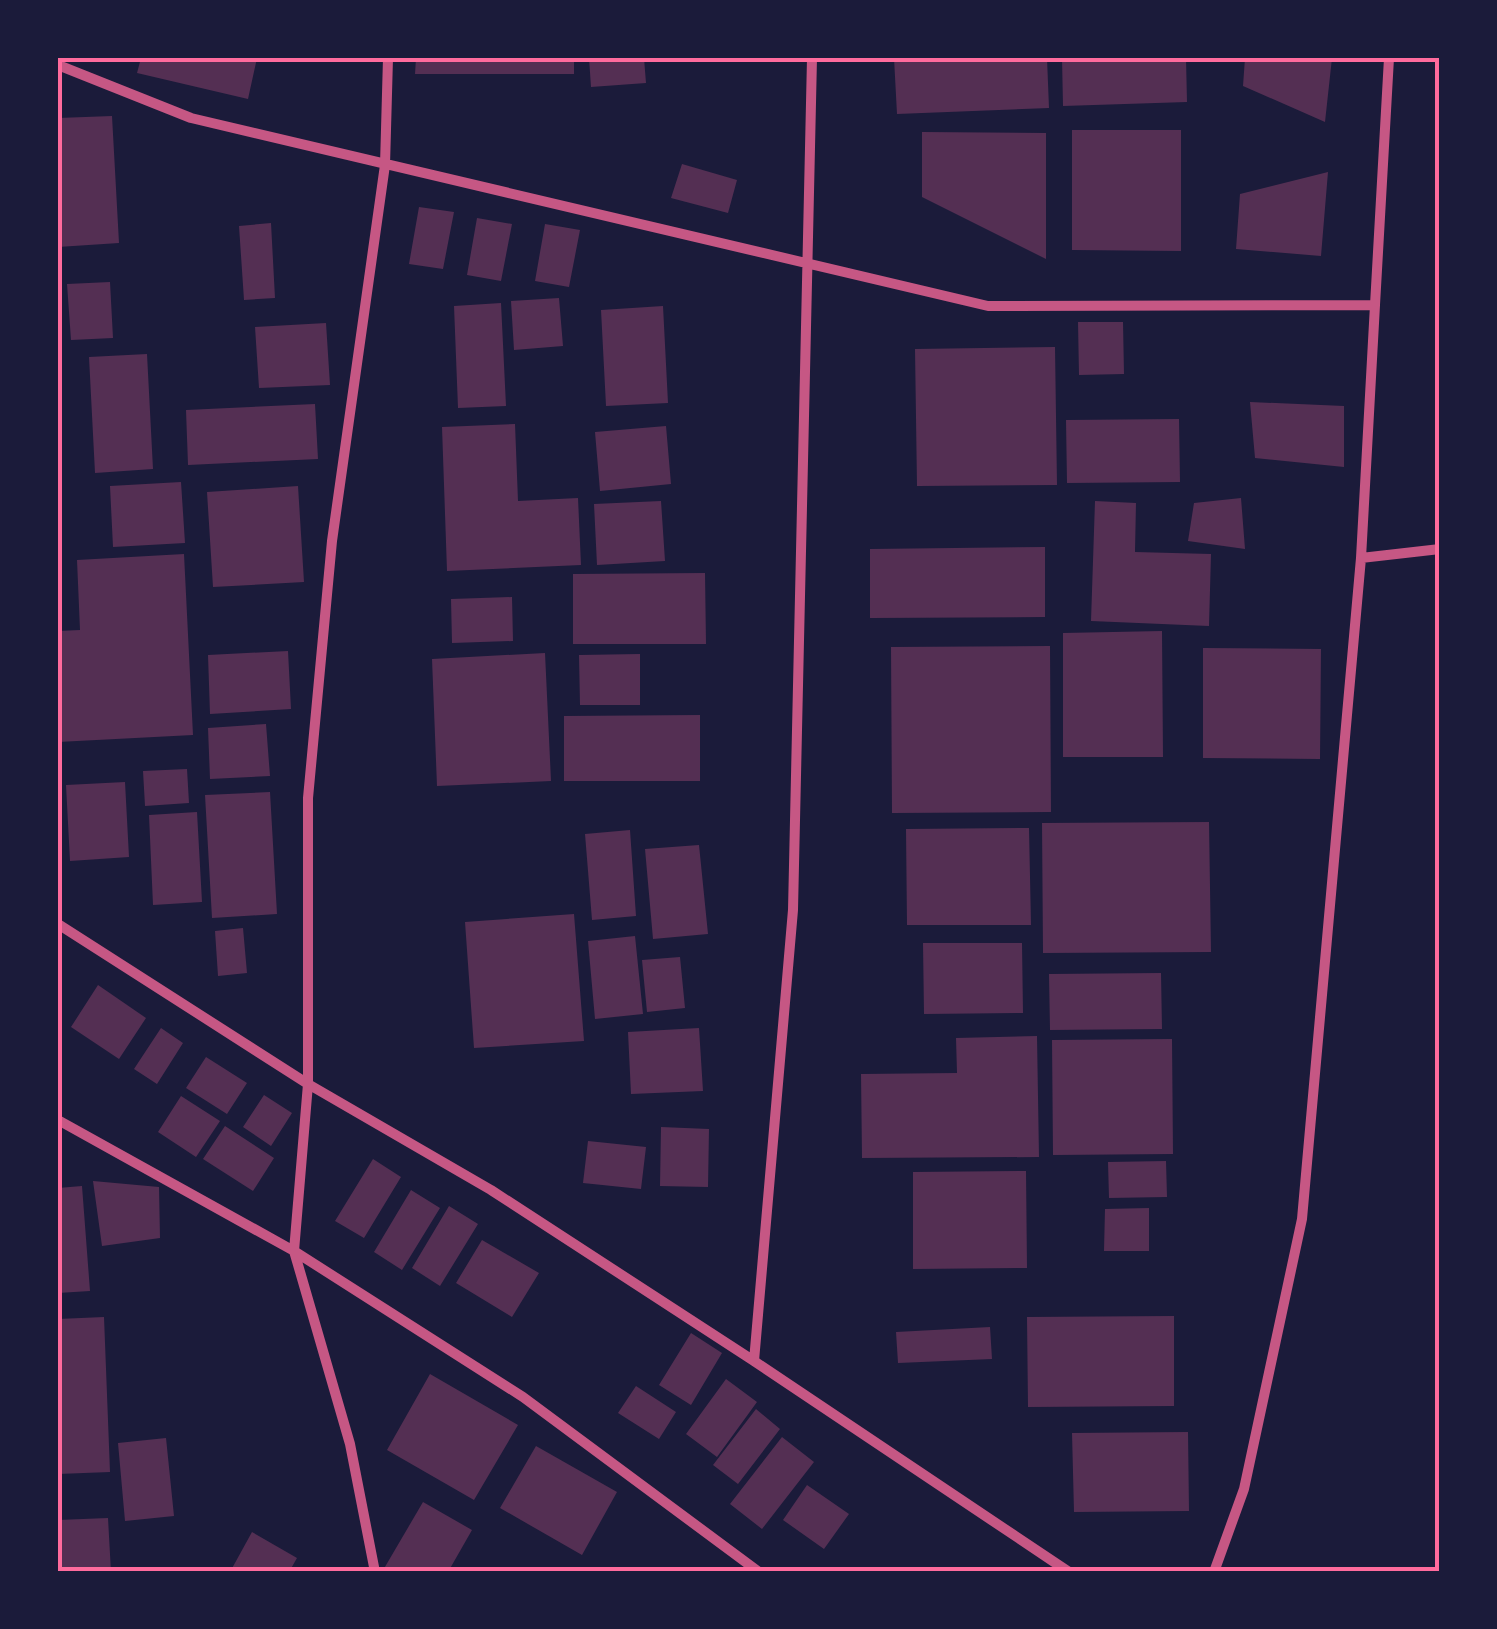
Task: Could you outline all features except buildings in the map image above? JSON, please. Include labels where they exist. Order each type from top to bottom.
[{"type":"street","points":[[375,1572],[350,1444],[294,1251],[308,1084],[308,798],[332,541],[385,165],[388,58]]},
{"type":"street","points":[[754,1361],[793,910],[812,58]]},
{"type":"street","points":[[1214,1572],[1244,1489],[1302,1220],[1362,558],[1389,58]]},
{"type":"street","points":[[58,64],[191,118],[988,306],[1375,304]]},
{"type":"street","points":[[1362,558],[1440,549]]},
{"type":"street","points":[[58,924],[308,1084],[491,1190],[1069,1572]]},
{"type":"street","points":[[58,1120],[294,1251],[523,1397],[759,1572]]}]
